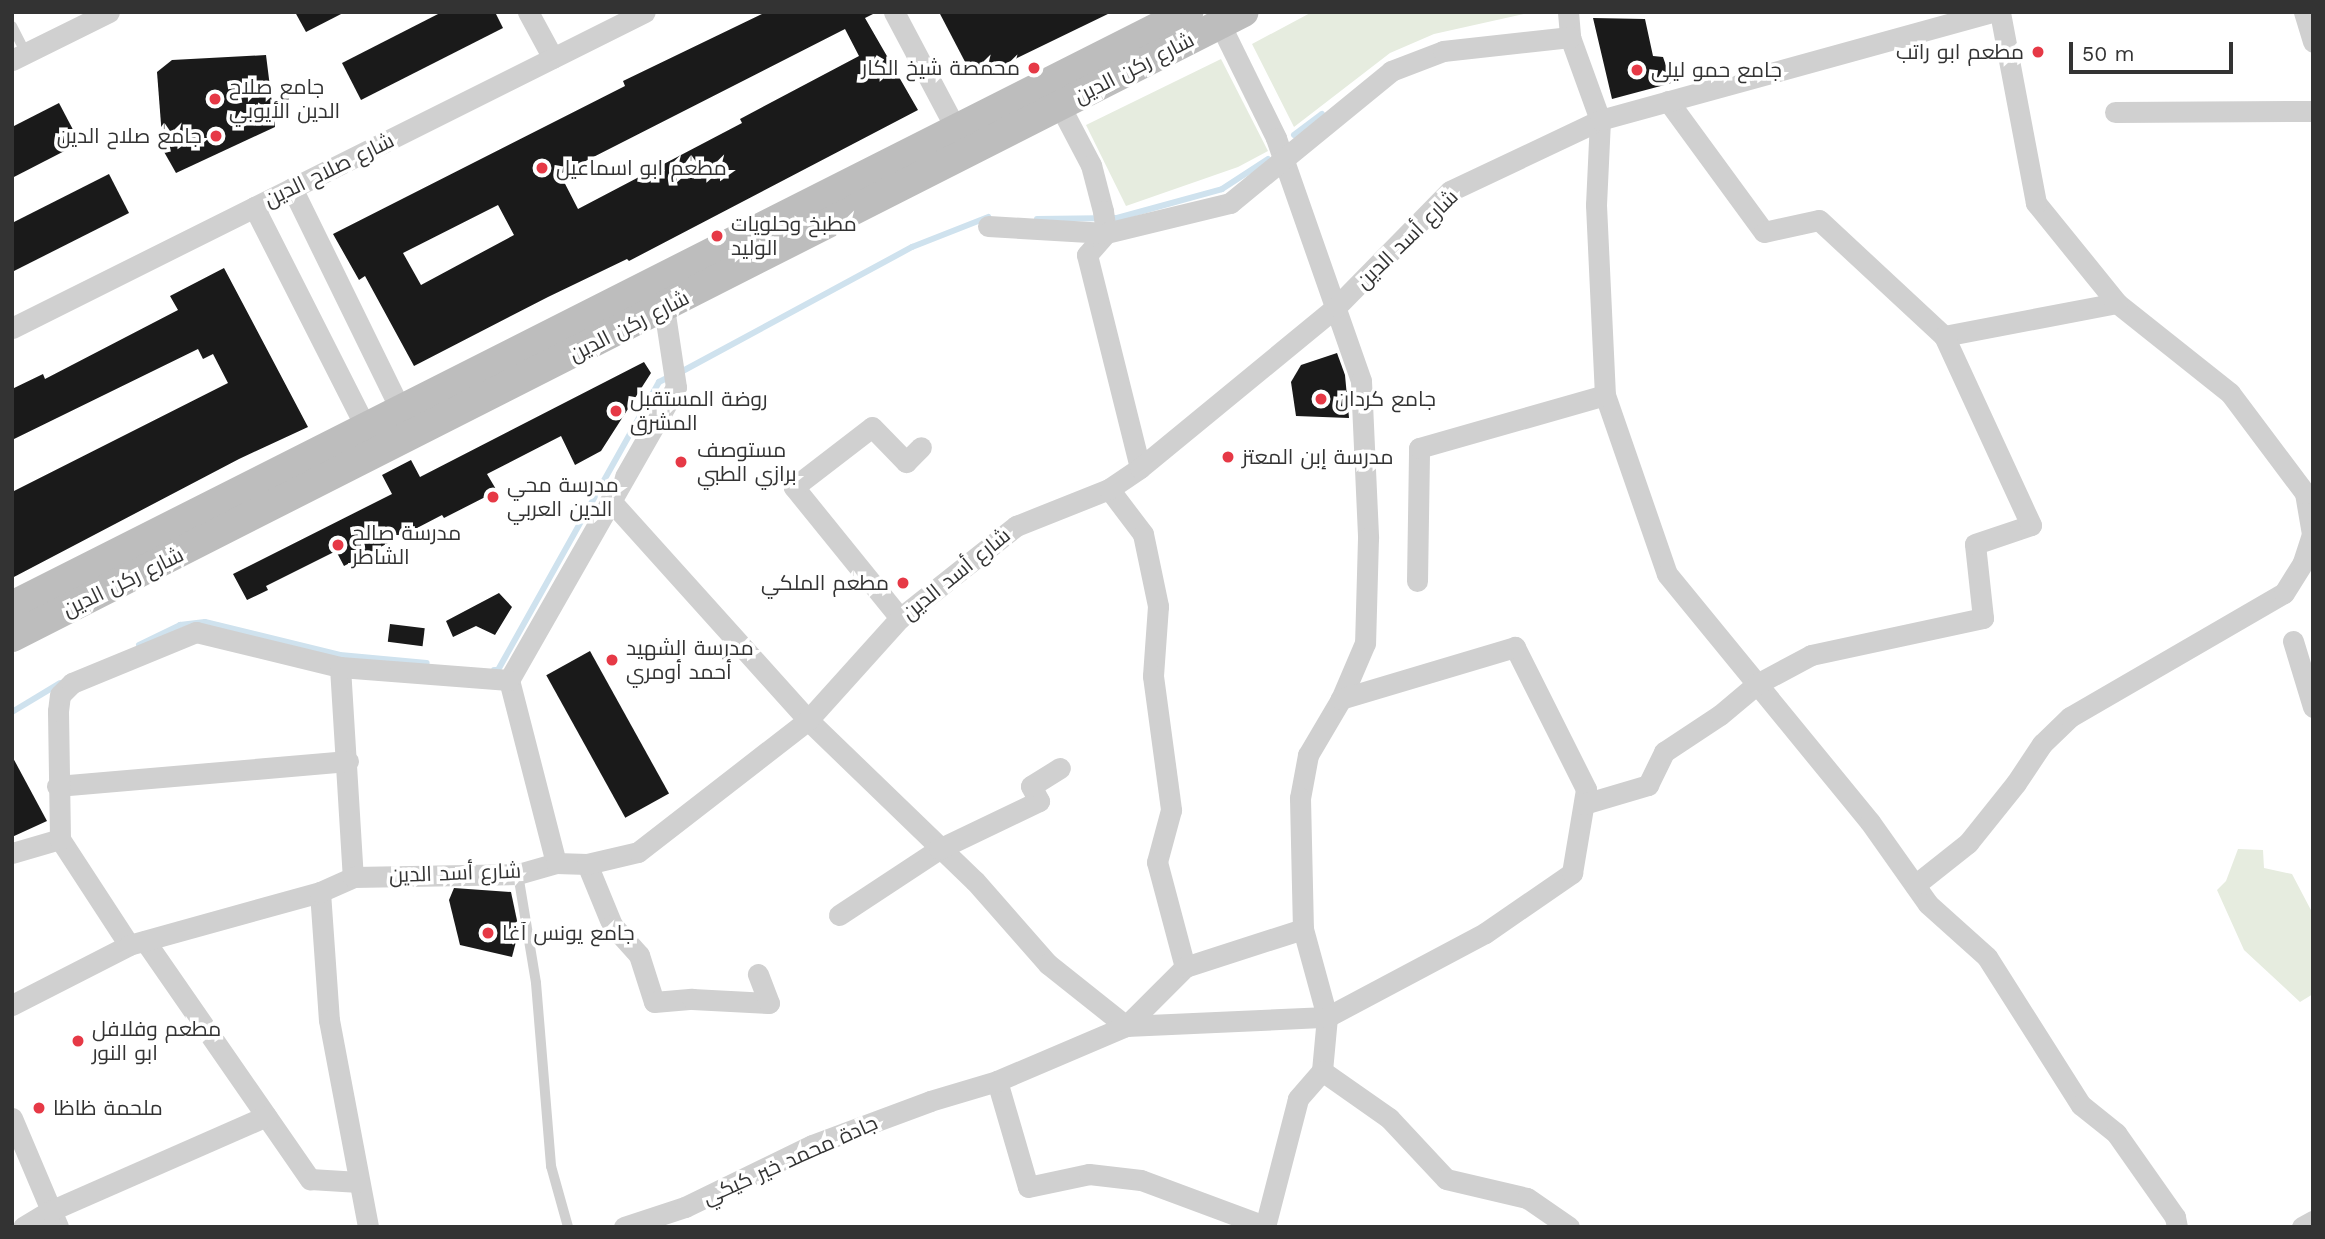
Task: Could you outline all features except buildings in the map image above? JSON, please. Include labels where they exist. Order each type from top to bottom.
[{"type":"main road","name":"شارع ركن الدين","points":[[12,606],[1188,12]]},
{"type":"main road","name":"شارع ركن الدين","points":[[12,637],[1232,18]]},
{"type":"street","points":[[19,57],[109,12]]},
{"type":"street","points":[[528,12],[553,58]]},
{"type":"street","name":"شارع صلاح الدين","points":[[12,328],[645,12]]},
{"type":"street","points":[[894,12],[956,129]]},
{"type":"street","name":"شارع أسد الدين","points":[[12,1005],[137,943],[320,892],[353,877],[518,874],[556,863],[587,864],[638,852],[808,720],[900,618],[1016,526],[1110,489],[1140,468],[1337,306],[1450,191],[1600,120],[1992,12]]},
{"type":"street","points":[[1915,885],[1968,843],[2016,783],[2042,744],[2070,717],[2284,593],[2308,562],[2312,534],[2305,493],[2230,393],[2117,303],[2036,203],[2000,12]]},
{"type":"street","points":[[2304,12],[2313,42]]},
{"type":"street","points":[[997,1081],[1028,1187],[1089,1174],[1141,1180],[1265,1226],[1297,1099],[1322,1071],[1327,1017],[1303,929],[1300,798],[1308,755],[1341,699],[1366,643],[1368,538],[1361,381],[1337,306],[1232,18]]},
{"type":"street","points":[[988,226],[1106,233],[1230,203],[1391,71],[1443,51],[1568,23],[1600,120],[1596,205],[1605,396],[1667,574],[1870,822],[1928,905],[1987,957],[2081,1105],[2116,1133],[2175,1217],[2177,1227]]},
{"type":"street","points":[[1584,804],[1648,785],[1664,752],[1720,715],[1757,684],[1811,655],[1983,618],[1975,544],[2031,525],[1944,336],[1819,220],[1764,232],[1668,101]]},
{"type":"street","points":[[1060,106],[1091,165],[1106,233]]},
{"type":"street","points":[[2115,113],[2313,111]]},
{"type":"street","points":[[292,188],[400,408]]},
{"type":"street","points":[[254,207],[365,426]]},
{"type":"street","points":[[1106,233],[1087,255],[1140,468]]},
{"type":"street","points":[[1944,336],[2117,303]]},
{"type":"street","points":[[556,863],[509,680],[676,387],[664,308]]},
{"type":"street","points":[[1417,581],[1419,448],[1605,396]]},
{"type":"street","points":[[900,618],[794,487],[872,427],[906,462],[921,447]]},
{"type":"street","points":[[1110,489],[1143,534],[1158,606],[1153,676],[1171,810],[1157,862],[1185,967]]},
{"type":"street","points":[[610,500],[808,720],[975,881],[1048,964],[1126,1026],[1327,1017],[1485,933],[1572,873],[1586,789],[1515,647],[1341,699]]},
{"type":"street","points":[[359,1182],[310,1179],[60,839],[57,786],[60,695],[72,683],[194,624],[340,667],[509,680]]},
{"type":"street","points":[[2293,641],[2313,707]]},
{"type":"street","points":[[340,667],[348,761],[353,877]]},
{"type":"street","points":[[57,786],[348,761]]},
{"type":"street","points":[[839,915],[939,849],[1039,801],[1031,786],[1060,768]]},
{"type":"street","points":[[12,853],[60,839]]},
{"type":"street","points":[[587,864],[612,925],[639,955],[654,1002],[692,999],[769,1003],[758,974]]},
{"type":"street","points":[[320,892],[329,1020],[368,1227]]},
{"type":"street","points":[[1126,1026],[1185,967],[1303,929]]},
{"type":"street","name":"جادة محمد خير كيكي","points":[[624,1227],[685,1207],[812,1145],[930,1101],[997,1081],[1126,1026]]},
{"type":"street","points":[[1322,1071],[1389,1118],[1446,1179],[1527,1198],[1569,1227]]},
{"type":"street","points":[[23,1227],[54,1219],[266,1116]]},
{"type":"street","points":[[12,1118],[54,1219]]},
{"type":"street","points":[[2302,1227],[2313,1221]]},
{"type":"lane","points":[[12,26],[19,57]]},
{"type":"lane","points":[[518,874],[536,983],[551,1166],[568,1227]]},
{"type":"shaded area","points":[[1312,12],[1533,12],[1434,34],[1390,53],[1294,127],[1252,44]]},
{"type":"shaded area","points":[[1221,59],[1268,151],[1238,167],[1126,206],[1086,125]]},
{"type":"shaded area","points":[[2238,849],[2263,850],[2264,868],[2292,874],[2313,914],[2313,994],[2300,1002],[2244,950],[2217,890],[2226,881]]},
{"type":"waterway","points":[[1294,135],[1322,114]]},
{"type":"waterway","points":[[1037,219],[1117,218],[1222,189],[1268,159]]},
{"type":"waterway","points":[[679,373],[912,247],[988,217]]},
{"type":"waterway","points":[[494,670],[498,670],[659,382],[669,377]]},
{"type":"waterway","points":[[139,645],[180,625],[205,622],[340,655],[427,663]]},
{"type":"waterway","points":[[12,712],[60,683]]},
{"type":"place","name":"مطعم ابو راتب","points":[[2038,52]]},
{"type":"place","name":"محمصة شيخ الكار","points":[[1034,68]]},
{"type":"place","name":"جامع حمو ليلى","points":[[1637,70]]},
{"type":"place","name":"جامع صلاح الدين الأيوبي","points":[[215,99]]},
{"type":"place","name":"جامع صلاح الدين","points":[[216,136]]},
{"type":"place","name":"مطعم ابو اسماعيل","points":[[542,168]]},
{"type":"place","name":"مطبخ وحلويات الوليد","points":[[717,236]]},
{"type":"place","name":"جامع كردان","points":[[1321,399]]},
{"type":"place","name":"روضة المستقبل المشرق","points":[[616,411]]},
{"type":"place","name":"مدرسة إبن المعتز","points":[[1228,457]]},
{"type":"place","name":"مستوصف برازي الطبي","points":[[681,462]]},
{"type":"place","name":"مدرسة محي الدين العربي","points":[[493,497]]},
{"type":"place","name":"مدرسة صالح الشاطر","points":[[338,545]]},
{"type":"place","name":"مطعم الملكي","points":[[903,583]]},
{"type":"place","name":"مدرسة الشهيد أحمد أومري","points":[[612,660]]},
{"type":"place","name":"جامع يونس آغا","points":[[488,933]]},
{"type":"place","name":"مطعم وفلافل ابو النور","points":[[78,1041]]},
{"type":"place","name":"ملحمة ظاظا","points":[[39,1108]]}]
